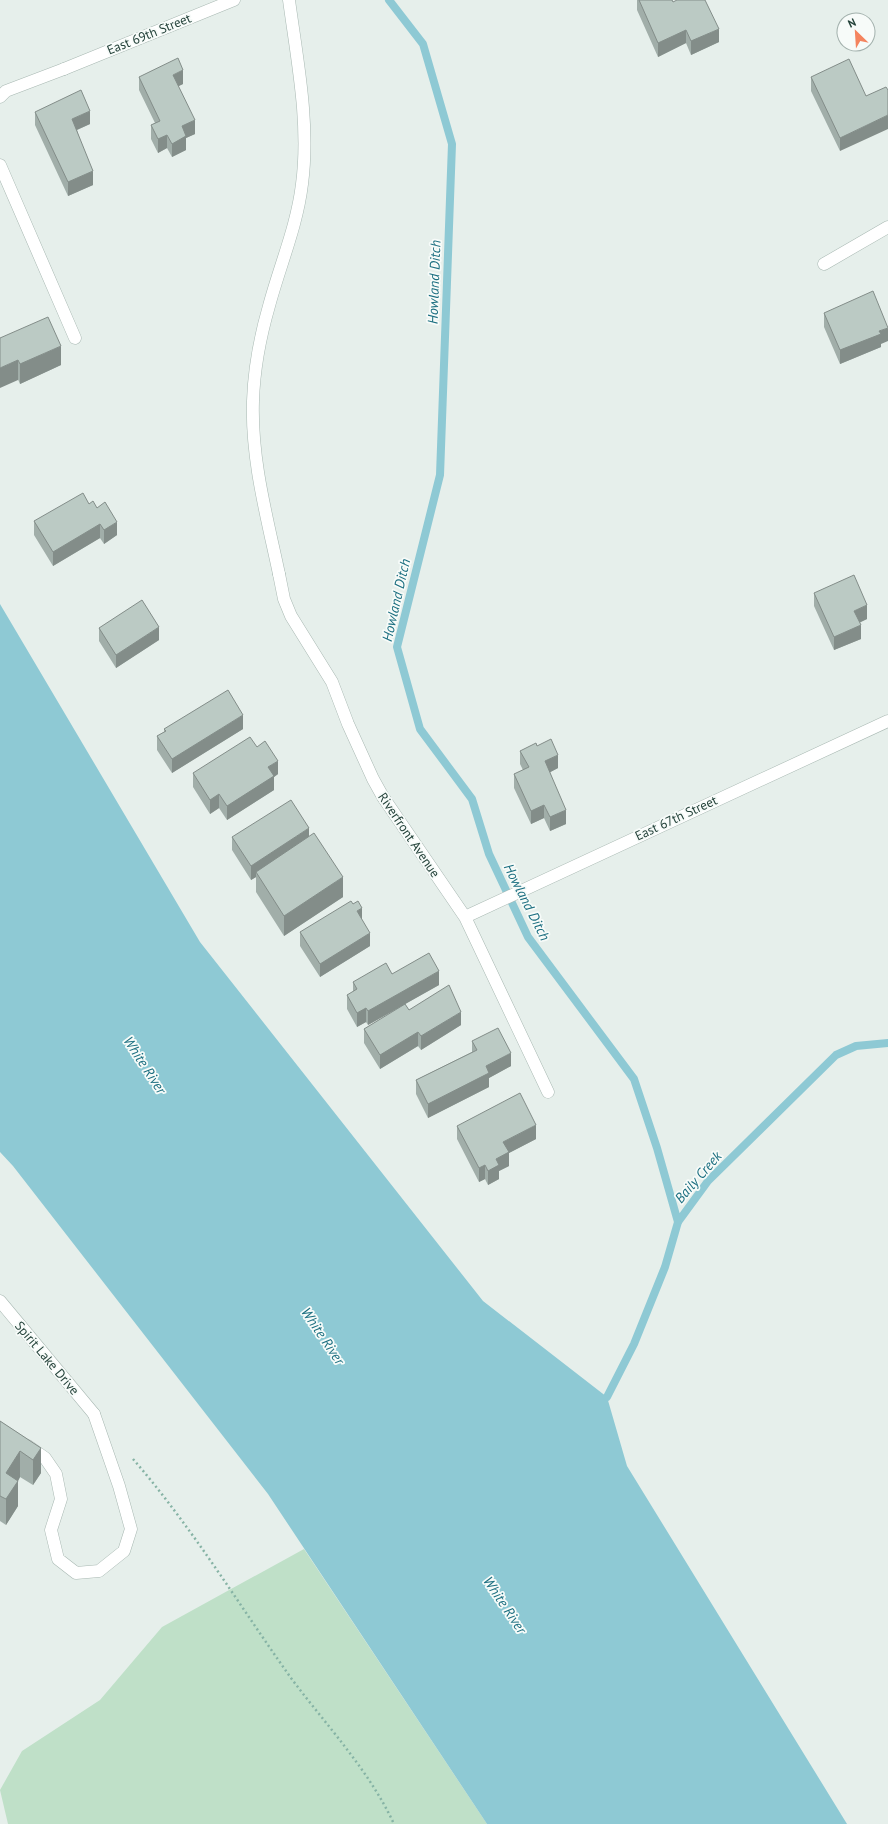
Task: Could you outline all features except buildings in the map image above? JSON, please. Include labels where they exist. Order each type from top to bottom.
[{"type":"street","name":"East 69th Street","points":[[0,97],[6,91],[234,0]]},
{"type":"street","name":"Riverfront Avenue","points":[[289,0],[302,104],[306,150],[294,226],[262,334],[254,375],[253,401],[256,464],[284,599],[292,616],[332,682],[373,779],[383,797],[465,917],[548,1092]]},
{"type":"street","points":[[0,165],[75,338]]},
{"type":"street","points":[[824,264],[888,227]]},
{"type":"street","name":"East 67th Street","points":[[465,917],[888,721]]},
{"type":"street","name":"Spirit Lake Drive","points":[[0,1301],[94,1414],[119,1486],[131,1529],[124,1551],[99,1571],[76,1573],[58,1559],[51,1530],[62,1499],[56,1474],[46,1458],[17,1437]]},
{"type":"path","points":[[129,1454],[158,1488],[292,1678],[358,1765],[388,1811],[394,1824]]},
{"type":"green space","points":[[304,1549],[487,1824],[8,1824],[0,1790],[22,1751],[100,1700],[162,1627]]},
{"type":"water","name":"White River","points":[[0,604],[200,942],[483,1301],[607,1397],[627,1466],[847,1824],[487,1824],[268,1494],[13,1166],[0,1152]]},
{"type":"waterway","name":"Howland Ditch","points":[[389,0],[423,44],[452,144],[440,475],[397,647],[420,729],[472,799],[489,854],[528,937],[634,1079],[657,1148],[678,1222]]},
{"type":"waterway","name":"Baily Creek","points":[[607,1397],[634,1344],[665,1267],[678,1222],[708,1181],[836,1055],[856,1046],[888,1043]]}]
